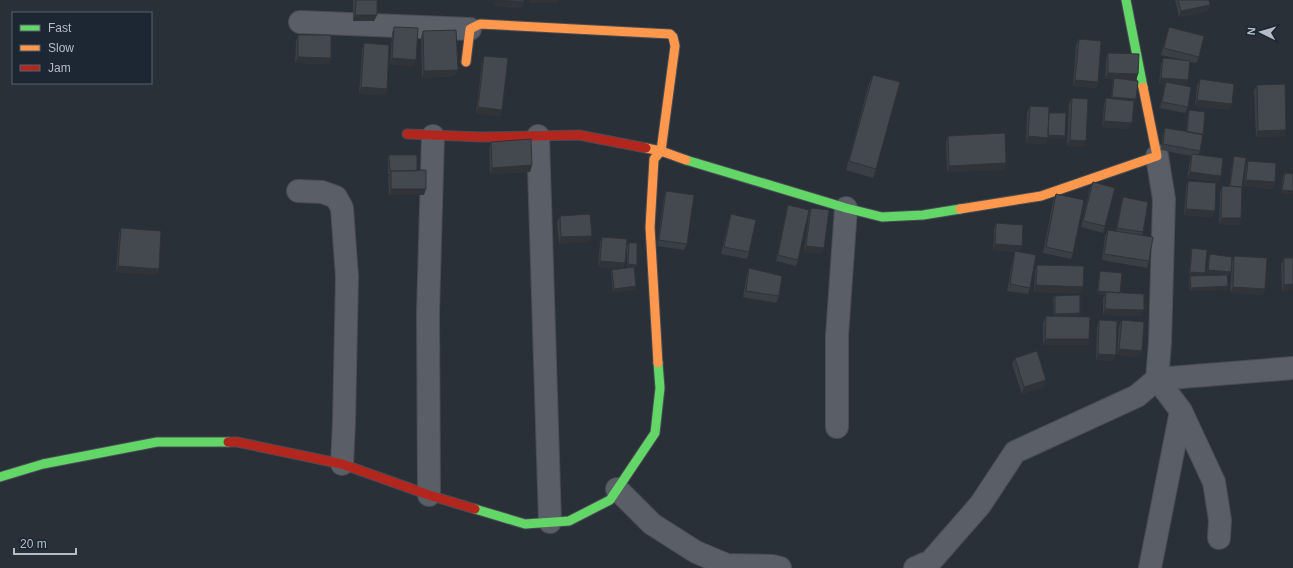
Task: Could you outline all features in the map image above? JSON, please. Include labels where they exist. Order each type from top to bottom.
[{"type":"street","points":[[1126,0],[1164,199],[1160,343],[1157,379],[1181,411],[1214,482],[1220,520],[1219,538]]},
{"type":"street","points":[[0,477],[43,464],[157,442],[237,442],[342,464],[429,495],[525,524],[570,521],[610,500],[655,433],[660,388],[650,227],[654,159],[661,151],[675,46],[673,36],[670,34],[480,24],[470,29],[300,22]]},
{"type":"street","points":[[466,62],[470,29]]},
{"type":"street","points":[[407,134],[433,136],[579,135],[661,151],[704,166],[846,208],[882,217],[922,215],[1041,196],[1157,156]]},
{"type":"street","points":[[429,495],[428,313],[433,136]]},
{"type":"street","points":[[538,136],[550,522]]},
{"type":"street","points":[[298,191],[322,192],[336,197],[342,208],[347,277],[342,464]]},
{"type":"street","points":[[837,427],[837,336],[846,208]]},
{"type":"street","points":[[915,568],[931,561],[975,510],[1015,452],[1137,396],[1157,379],[1293,368]]},
{"type":"street","points":[[1150,568],[1181,411]]},
{"type":"street","points":[[617,489],[652,524],[696,552],[727,565],[772,566],[780,568]]},
{"type":"building","points":[[356,0],[377,0],[377,15],[355,15]]},
{"type":"building","points":[[497,0],[524,0],[524,2]]},
{"type":"building","points":[[1178,0],[1209,0],[1210,5],[1181,11]]},
{"type":"building","points":[[394,27],[418,28],[416,60],[392,58]]},
{"type":"building","points":[[1169,27],[1204,36],[1199,57],[1164,48]]},
{"type":"building","points":[[456,30],[458,70],[424,71],[423,31]]},
{"type":"building","points":[[298,35],[331,35],[331,58],[298,57]]},
{"type":"building","points":[[1079,39],[1101,41],[1098,82],[1075,80]]},
{"type":"building","points":[[364,43],[389,45],[387,89],[361,87]]},
{"type":"building","points":[[1108,53],[1139,54],[1138,74],[1108,73]]},
{"type":"building","points":[[484,56],[508,58],[502,110],[478,107]]},
{"type":"building","points":[[1163,58],[1190,61],[1188,80],[1161,78]]},
{"type":"building","points":[[873,75],[900,82],[876,169],[849,161]]},
{"type":"building","points":[[1114,78],[1138,81],[1136,99],[1112,97]]},
{"type":"building","points":[[1200,79],[1234,84],[1232,104],[1197,100]]},
{"type":"building","points":[[1166,82],[1191,87],[1188,107],[1162,102]]},
{"type":"building","points":[[1285,84],[1286,130],[1258,131],[1257,85]]},
{"type":"building","points":[[1072,98],[1088,99],[1086,141],[1070,140]]},
{"type":"building","points":[[1106,98],[1134,101],[1132,123],[1104,121]]},
{"type":"building","points":[[1030,106],[1049,107],[1048,138],[1028,136]]},
{"type":"building","points":[[1189,110],[1205,112],[1203,135],[1187,132]]},
{"type":"building","points":[[1049,113],[1066,113],[1065,136],[1048,135]]},
{"type":"building","points":[[1165,128],[1203,134],[1200,151],[1163,144]]},
{"type":"building","points":[[1005,133],[1006,163],[949,166],[948,136]]},
{"type":"building","points":[[531,139],[532,165],[492,168],[491,142]]},
{"type":"building","points":[[1192,154],[1223,158],[1221,176],[1190,172]]},
{"type":"building","points":[[389,155],[417,155],[417,171],[390,171]]},
{"type":"building","points":[[1234,156],[1246,158],[1242,187],[1230,186]]},
{"type":"building","points":[[1248,161],[1276,163],[1275,182],[1246,180]]},
{"type":"building","points":[[426,170],[426,189],[391,189],[391,171]]},
{"type":"building","points":[[1285,173],[1293,174],[1293,191],[1282,190]]},
{"type":"building","points":[[1188,181],[1216,183],[1215,211],[1186,209]]},
{"type":"building","points":[[1093,182],[1115,188],[1105,226],[1083,221]]},
{"type":"building","points":[[1222,186],[1242,187],[1241,218],[1221,218]]},
{"type":"building","points":[[666,191],[694,195],[687,244],[659,240]]},
{"type":"building","points":[[1056,194],[1084,200],[1073,253],[1046,247]]},
{"type":"building","points":[[1123,197],[1148,202],[1143,232],[1117,228]]},
{"type":"building","points":[[788,205],[809,210],[798,260],[778,255]]},
{"type":"building","points":[[811,208],[829,210],[824,248],[806,246]]},
{"type":"building","points":[[590,214],[592,236],[561,237],[560,216]]},
{"type":"building","points":[[731,214],[756,220],[749,252],[724,247]]},
{"type":"building","points":[[996,223],[1023,225],[1022,246],[995,244]]},
{"type":"building","points":[[121,228],[161,231],[159,269],[118,266]]},
{"type":"building","points":[[1108,230],[1153,237],[1149,261],[1104,254]]},
{"type":"building","points":[[602,237],[627,239],[625,263],[600,261]]},
{"type":"building","points":[[629,243],[637,243],[637,265],[628,264]]},
{"type":"building","points":[[1192,248],[1207,250],[1205,273],[1190,272]]},
{"type":"building","points":[[1015,251],[1036,255],[1030,288],[1010,284]]},
{"type":"building","points":[[1210,254],[1232,257],[1231,272],[1208,270]]},
{"type":"building","points":[[1234,256],[1267,258],[1265,289],[1233,287]]},
{"type":"building","points":[[1284,258],[1293,258],[1293,284],[1284,285]]},
{"type":"building","points":[[1037,265],[1084,266],[1083,287],[1036,285]]},
{"type":"building","points":[[634,267],[636,286],[614,289],[612,270]]},
{"type":"building","points":[[749,268],[782,276],[779,296],[746,291]]},
{"type":"building","points":[[1100,271],[1122,273],[1120,293],[1098,291]]},
{"type":"building","points":[[1227,275],[1228,286],[1191,288],[1190,276]]},
{"type":"building","points":[[1106,292],[1144,294],[1144,310],[1105,309]]},
{"type":"building","points":[[1080,295],[1080,313],[1055,314],[1055,296]]},
{"type":"building","points":[[1046,316],[1090,317],[1089,339],[1045,339]]},
{"type":"building","points":[[1099,320],[1117,321],[1116,355],[1098,354]]},
{"type":"building","points":[[1122,320],[1144,322],[1142,351],[1119,349]]},
{"type":"building","points":[[1037,351],[1046,380],[1024,387],[1015,358]]},
{"type":"traffic: fast","points":[[1126,0],[1143,87]]},
{"type":"traffic: fast","points":[[686,160],[846,208],[882,217],[923,215],[960,209]]},
{"type":"traffic: fast","points":[[475,509],[525,524],[569,521],[610,500],[655,433],[660,388],[658,363]]},
{"type":"traffic: fast","points":[[0,477],[43,464],[157,442],[228,442]]},
{"type":"traffic: slow","points":[[466,62],[470,29],[480,24],[670,34],[673,37],[675,46],[661,151],[646,148]]},
{"type":"traffic: slow","points":[[960,209],[1041,196],[1157,156],[1143,87]]},
{"type":"traffic: slow","points":[[658,363],[650,227],[654,159],[661,151],[686,160]]},
{"type":"traffic: jam","points":[[407,134],[482,137],[579,135],[646,148]]},
{"type":"traffic: jam","points":[[228,442],[237,442],[342,464],[429,495],[475,509]]}]
